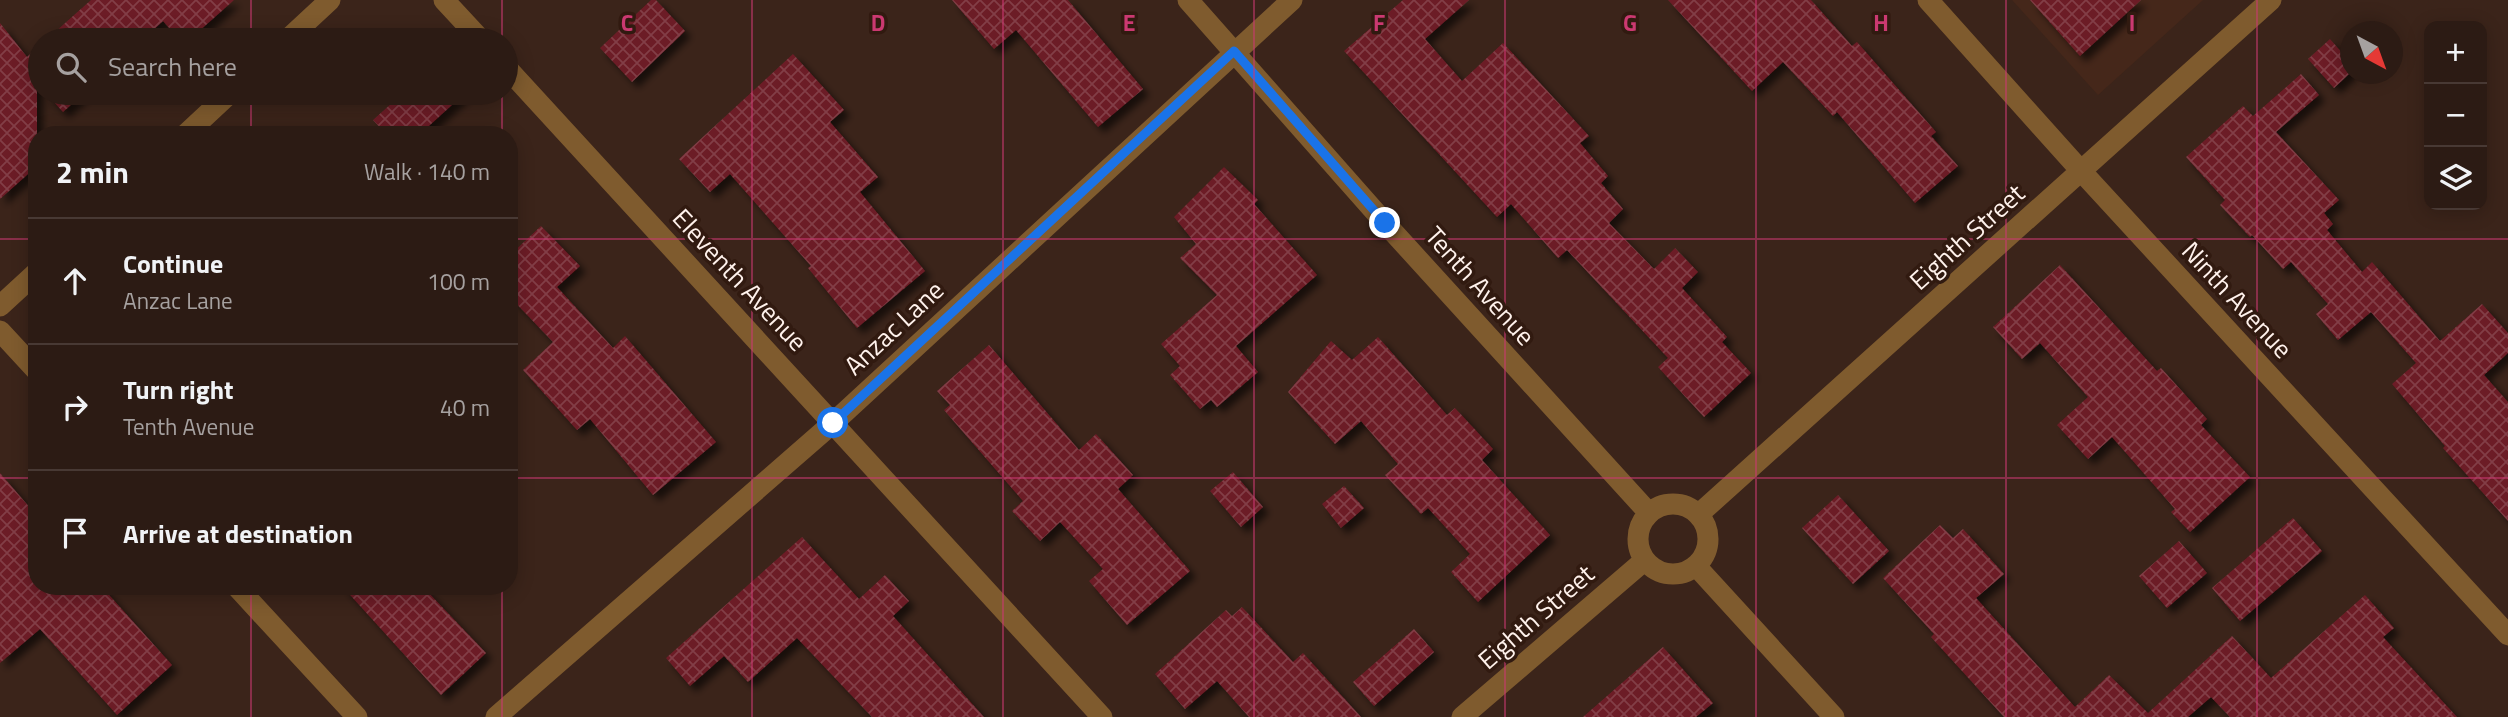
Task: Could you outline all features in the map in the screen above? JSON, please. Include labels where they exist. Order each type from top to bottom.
[{"type":"street","points":[[300,28],[330,0]]},
{"type":"street","points":[[444,0],[470,28]]},
{"type":"street","name":"Tenth Avenue","points":[[1188,0],[1385,223],[1649,513]]},
{"type":"street","name":"Anzac Lane","points":[[496,717],[833,423],[1292,0]]},
{"type":"street","name":"Ninth Avenue","points":[[1928,0],[2082,172],[2508,635]]},
{"type":"street","name":"Eighth Street","points":[[1699,514],[2271,0]]},
{"type":"street","name":"Eleventh Avenue","points":[[518,80],[1102,717]]},
{"type":"street","points":[[195,126],[217,105]]},
{"type":"street","points":[[0,306],[28,280]]},
{"type":"street","points":[[0,331],[28,361]]},
{"type":"street","points":[[1680,503],[1699,514],[1709,534],[1704,557],[1696,566],[1688,571],[1670,574],[1652,567],[1645,560],[1638,541],[1643,521],[1649,513],[1658,506],[1680,503]]},
{"type":"street","name":"Eighth Street","points":[[1462,717],[1645,560]]},
{"type":"street","points":[[1696,566],[1834,717]]},
{"type":"street","points":[[244,595],[357,717]]},
{"type":"shaded area","points":[[2012,0],[2203,0],[2098,95]]},
{"type":"building","points":[[91,0],[234,0],[202,28],[169,28],[163,21],[155,28],[60,28]]},
{"type":"building","points":[[651,0],[656,0],[685,31],[632,82],[600,48]]},
{"type":"building","points":[[952,0],[1068,0],[1143,89],[1098,127],[1016,30],[994,49]]},
{"type":"building","points":[[1403,0],[1469,0],[1425,39],[1462,81],[1503,43],[1589,136],[1580,143],[1608,176],[1601,183],[1623,209],[1609,223],[1654,269],[1675,248],[1698,272],[1682,288],[1727,337],[1722,342],[1751,373],[1704,417],[1658,367],[1668,358],[1567,250],[1558,258],[1511,204],[1497,217],[1344,51]]},
{"type":"building","points":[[1668,0],[1811,0],[1852,46],[1857,42],[1936,132],[1931,136],[1958,166],[1915,203],[1837,112],[1833,116],[1783,62],[1752,91]]},
{"type":"building","points":[[2030,0],[2141,0],[2080,56]]},
{"type":"building","points":[[0,23],[28,56],[28,105],[37,105],[37,126],[28,126],[28,174],[0,199]]},
{"type":"building","points":[[2330,39],[2340,50],[2340,82],[2334,88],[2308,59]]},
{"type":"building","points":[[793,54],[844,110],[830,122],[878,177],[860,192],[925,271],[857,328],[808,268],[811,266],[730,174],[710,192],[679,159]]},
{"type":"building","points":[[2301,74],[2319,95],[2276,132],[2339,200],[2324,213],[2333,224],[2327,230],[2362,272],[2372,262],[2440,341],[2482,304],[2508,333],[2508,353],[2484,375],[2508,402],[2508,521],[2443,448],[2445,446],[2392,384],[2416,363],[2371,312],[2338,340],[2316,314],[2328,304],[2291,262],[2283,269],[2252,235],[2250,237],[2220,205],[2225,200],[2186,157],[2243,106],[2253,116]]},
{"type":"building","points":[[57,105],[71,105],[63,112]]},
{"type":"building","points":[[390,105],[452,105],[429,126],[379,126],[373,120]]},
{"type":"building","points":[[1224,167],[1258,200],[1254,204],[1317,275],[1236,346],[1258,372],[1217,407],[1211,400],[1200,409],[1170,375],[1180,366],[1161,344],[1217,295],[1180,258],[1196,244],[1174,217]]},
{"type":"building","points":[[541,226],[580,266],[557,287],[613,348],[625,336],[716,442],[653,495],[590,419],[577,430],[523,370],[553,342],[518,305],[518,248]]},
{"type":"building","points":[[2060,265],[2157,371],[2161,368],[2207,419],[2201,425],[2250,477],[2190,532],[2171,512],[2175,509],[2112,437],[2088,459],[2057,425],[2088,397],[2040,343],[2022,359],[1993,327]]},
{"type":"building","points":[[1378,337],[1447,415],[1455,408],[1493,449],[1482,460],[1550,535],[1478,602],[1451,572],[1470,554],[1428,508],[1421,514],[1385,475],[1398,464],[1361,421],[1335,444],[1288,392],[1331,341],[1352,360]]},
{"type":"building","points":[[989,345],[1079,450],[1096,434],[1133,475],[1118,489],[1190,571],[1127,625],[1089,581],[1103,569],[1060,522],[1040,541],[1012,511],[1023,501],[944,410],[950,405],[937,391]]},
{"type":"building","points":[[1233,472],[1263,507],[1241,527],[1210,491]]},
{"type":"building","points":[[0,473],[28,506],[28,595],[109,595],[172,665],[117,715],[40,629],[0,663]]},
{"type":"building","points":[[1344,486],[1364,508],[1341,528],[1322,504]]},
{"type":"building","points":[[1838,495],[1889,551],[1853,584],[1802,528]]},
{"type":"building","points":[[2293,518],[2322,551],[2240,621],[2212,588]]},
{"type":"building","points":[[1940,525],[1953,538],[1963,529],[2004,574],[1976,598],[2075,707],[2109,675],[2148,713],[2232,636],[2271,678],[2365,595],[2394,628],[2383,637],[2457,717],[2230,717],[2211,697],[2188,717],[2004,717],[1931,637],[1934,634],[1883,578]]},
{"type":"building","points":[[802,537],[859,599],[885,575],[909,601],[893,616],[984,717],[872,717],[797,638],[748,682],[724,656],[690,686],[666,658]]},
{"type":"building","points":[[2179,541],[2207,573],[2167,608],[2139,576]]},
{"type":"building","points":[[350,595],[431,595],[486,653],[441,695]]},
{"type":"building","points":[[1242,607],[1293,662],[1303,653],[1361,717],[1249,717],[1217,681],[1185,709],[1155,674],[1226,610],[1232,616]]},
{"type":"building","points":[[1414,629],[1434,652],[1374,706],[1353,682]]},
{"type":"building","points":[[1663,647],[1713,703],[1696,717],[1583,717]]},
{"type":"route","points":[[833,423],[1234,51],[1385,223]]}]
